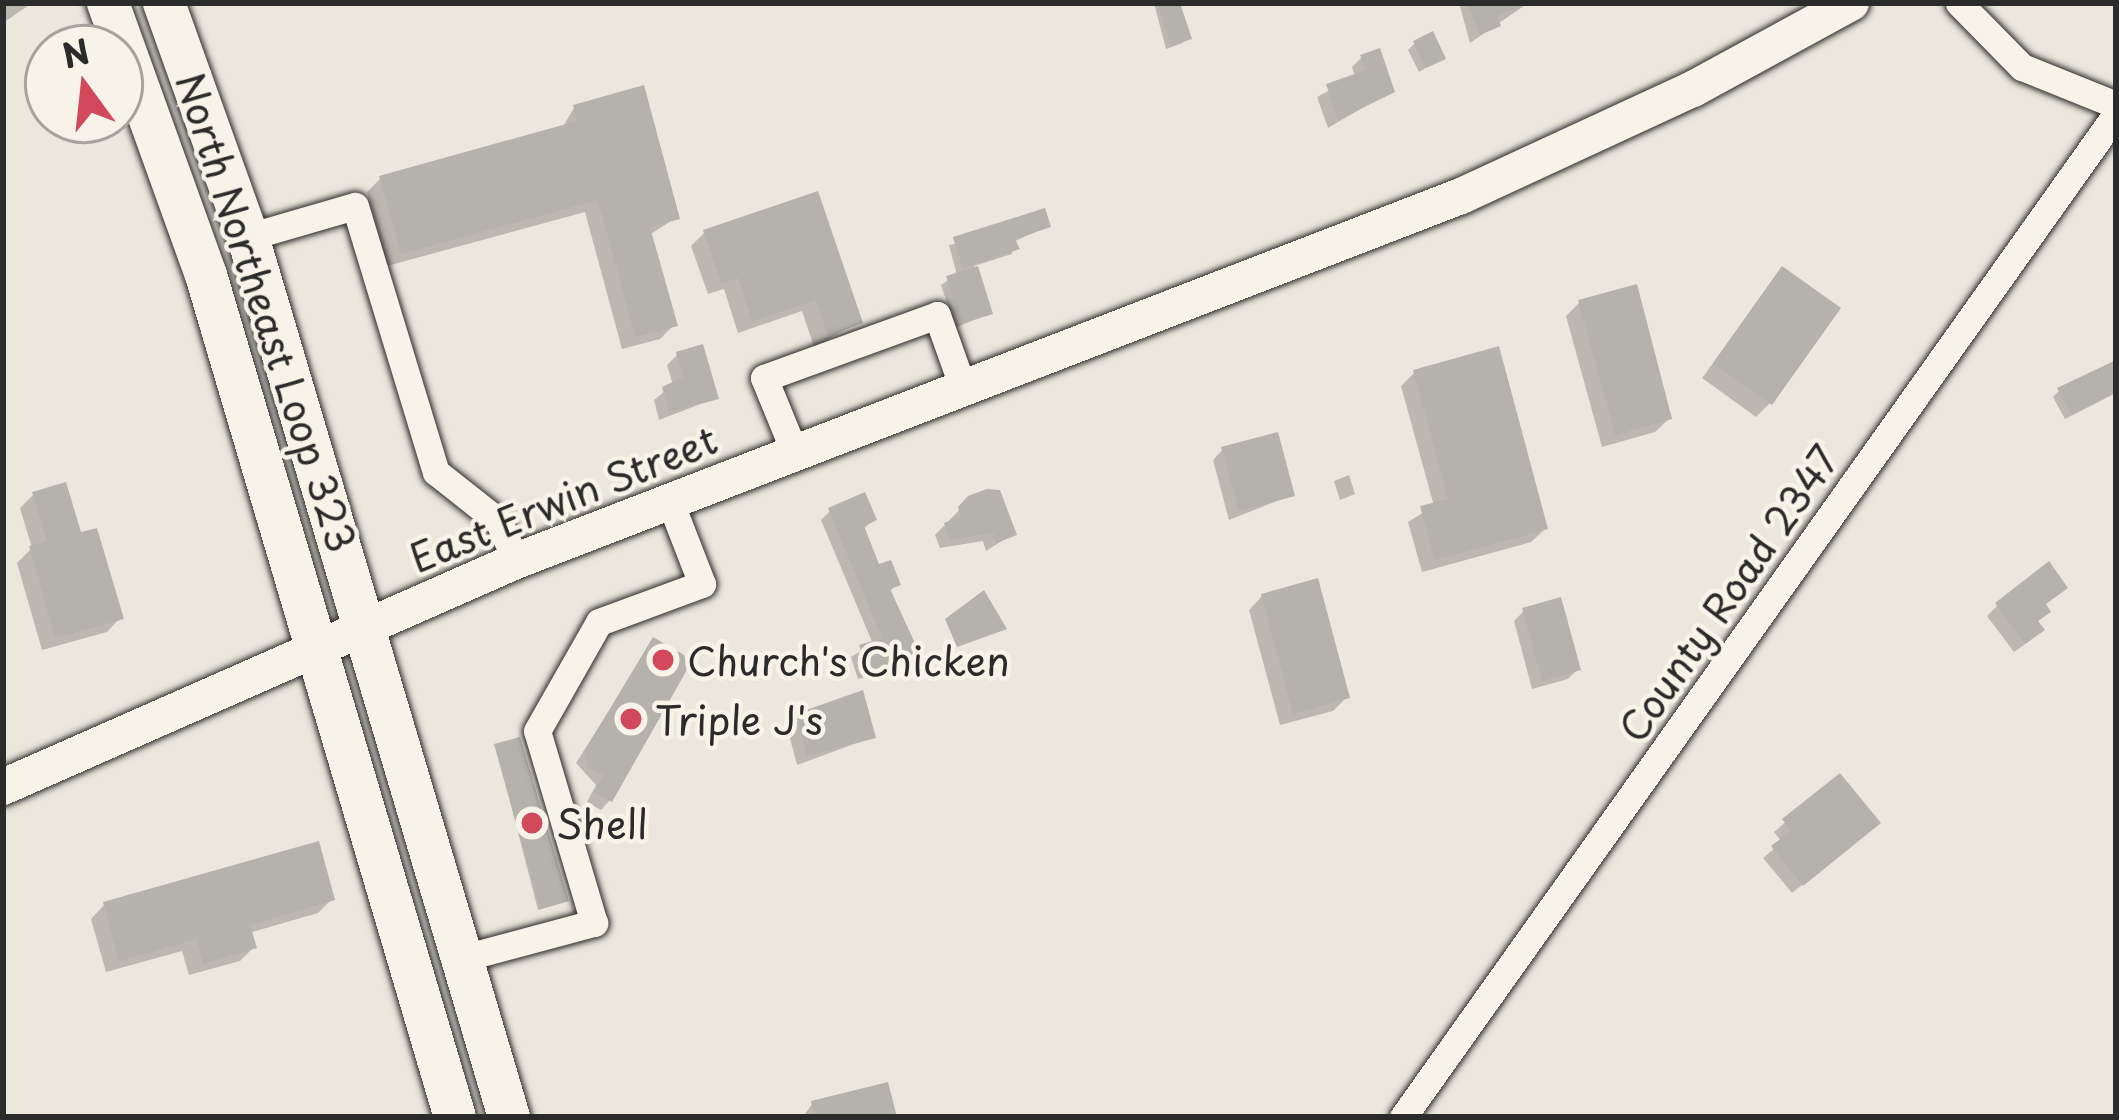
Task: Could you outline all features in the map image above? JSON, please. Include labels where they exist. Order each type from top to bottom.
[{"type":"highway","name":"North Northeast Loop 323","points":[[108,3],[189,220],[455,1117]]},
{"type":"highway","name":"North Northeast Loop 323","points":[[164,3],[248,237],[509,1117]]},
{"type":"main road","name":"East Erwin Street","points":[[3,787],[317,643],[516,561],[1564,152],[1851,3]]},
{"type":"street","points":[[1959,3],[2022,67],[2116,105]]},
{"type":"street","name":"County Road 2347","points":[[1403,1117],[2116,114]]},
{"type":"street","points":[[248,237],[355,206],[436,472],[499,522],[516,561]]},
{"type":"street","points":[[794,451],[764,378],[937,315],[963,388]]},
{"type":"street","points":[[463,958],[594,923],[537,731],[599,622],[702,584],[669,499]]},
{"type":"building","points":[[1157,3],[1180,3],[1192,39],[1171,46]]},
{"type":"building","points":[[1467,3],[1528,3],[1497,16],[1501,26],[1480,35]]},
{"type":"building","points":[[1433,31],[1446,59],[1426,68],[1413,41]]},
{"type":"building","points":[[1380,48],[1395,92],[1338,120],[1326,84],[1366,70],[1360,55]]},
{"type":"building","points":[[644,85],[680,219],[650,227],[678,326],[635,337],[598,200],[401,254],[379,176],[577,121],[573,105]]},
{"type":"building","points":[[818,191],[863,323],[828,336],[816,300],[752,321],[738,278],[721,283],[703,230]]},
{"type":"building","points":[[1045,208],[1051,227],[1015,239],[1020,249],[962,268],[953,237]]},
{"type":"building","points":[[978,266],[993,314],[961,324],[946,276]]},
{"type":"building","points":[[1782,266],[1841,308],[1772,405],[1713,363]]},
{"type":"building","points":[[1637,284],[1672,419],[1615,435],[1578,300]]},
{"type":"building","points":[[703,344],[719,399],[669,412],[662,387],[683,377],[676,352]]},
{"type":"building","points":[[1499,346],[1548,529],[1435,560],[1420,506],[1448,499],[1413,370]]},
{"type":"building","points":[[2116,360],[2116,392],[2072,415],[2057,388]]},
{"type":"building","points":[[1278,432],[1295,496],[1239,511],[1221,447]]},
{"type":"building","points":[[66,482],[81,532],[97,528],[124,619],[55,638],[29,546],[47,541],[32,492]]},
{"type":"building","points":[[1000,490],[1017,535],[996,543],[993,533],[950,540],[944,523],[961,516],[958,507],[968,496]]},
{"type":"building","points":[[865,492],[877,520],[864,526],[879,564],[891,560],[901,585],[890,589],[921,656],[867,672],[859,645],[882,638],[828,508]]},
{"type":"building","points":[[2049,561],[2068,588],[2046,604],[2051,612],[2038,621],[2045,630],[2025,644],[1995,603]]},
{"type":"building","points":[[1318,578],[1350,698],[1293,714],[1261,594]]},
{"type":"building","points":[[984,590],[1007,629],[957,647],[945,619]]},
{"type":"building","points":[[1561,597],[1581,670],[1542,681],[1522,608]]},
{"type":"building","name":"Triple J's","points":[[653,637],[684,655],[688,668],[612,802],[594,792],[603,775],[588,767],[584,752]]},
{"type":"building","points":[[863,690],[876,738],[807,756],[795,714]]},
{"type":"building","name":"Shell","points":[[520,737],[569,901],[540,909],[494,744]]},
{"type":"building","points":[[1840,773],[1881,823],[1803,886],[1771,846],[1791,831],[1782,819]]},
{"type":"building","points":[[319,841],[335,900],[250,925],[257,948],[203,964],[196,939],[119,961],[103,902]]},
{"type":"building","points":[[888,1082],[897,1117],[815,1117],[811,1101]]},
{"type":"place","name":"Church's Chicken","points":[[663,660]]},
{"type":"place","name":"Triple J's","points":[[631,719]]},
{"type":"place","name":"Shell","points":[[532,823]]}]
